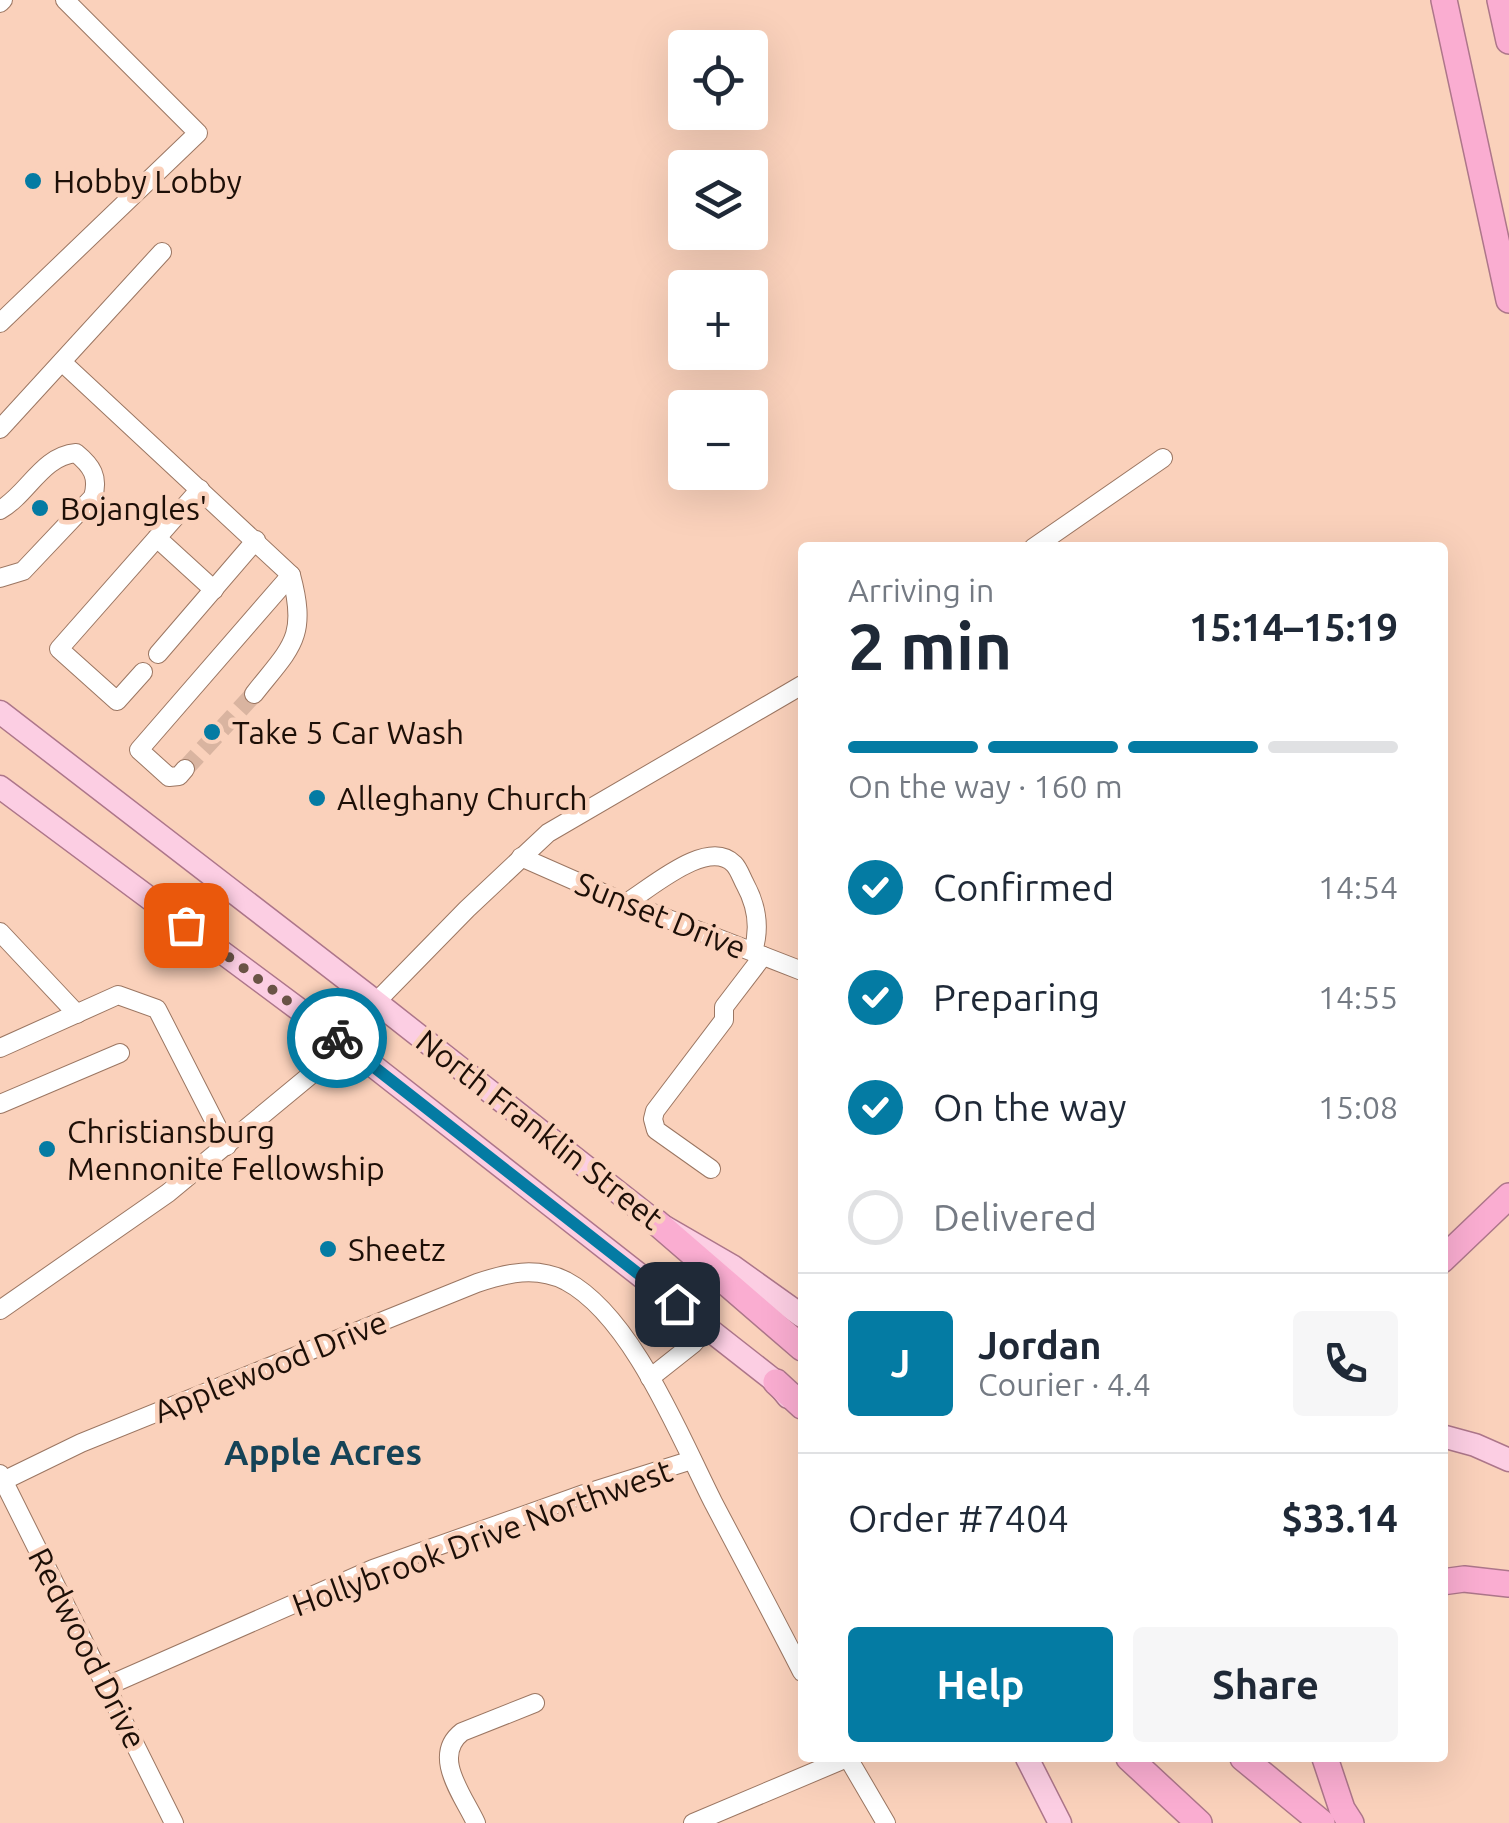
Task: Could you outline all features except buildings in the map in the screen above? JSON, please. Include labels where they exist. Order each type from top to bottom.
[{"type":"highway","points":[[1500,0],[1509,41]]},
{"type":"highway","points":[[1444,6],[1509,300]]},
{"type":"highway","points":[[1448,1254],[1509,1196]]},
{"type":"highway","points":[[656,1222],[798,1345]]},
{"type":"highway","points":[[776,1382],[798,1402]]},
{"type":"highway","points":[[1448,1581],[1509,1584]]},
{"type":"highway","points":[[1133,1762],[1200,1823]]},
{"type":"highway","points":[[1248,1762],[1322,1823]]},
{"type":"highway","points":[[1326,1762],[1342,1809],[1351,1823]]},
{"type":"main road","name":"North Franklin Street","points":[[0,712],[656,1222],[732,1266],[798,1313]]},
{"type":"main road","name":"North Franklin Street","points":[[2,791],[344,1044],[776,1382],[798,1410]]},
{"type":"main road","points":[[1448,1438],[1509,1460]]},
{"type":"main road","points":[[1029,1762],[1060,1823]]},
{"type":"street","points":[[0,323],[198,133],[65,0]]},
{"type":"street","points":[[0,429],[162,252]]},
{"type":"street","points":[[62,362],[291,575],[300,621],[296,637],[254,694]]},
{"type":"street","points":[[0,510],[64,454],[76,453],[94,473],[93,497],[24,571],[0,579]]},
{"type":"street","points":[[1043,542],[1163,458]]},
{"type":"street","points":[[142,672],[118,701],[58,649],[200,489]]},
{"type":"street","points":[[157,538],[214,590]]},
{"type":"street","points":[[158,654],[256,540]]},
{"type":"street","points":[[185,769],[179,776],[168,777],[140,750],[291,575]]},
{"type":"street","points":[[0,1310],[168,1193],[227,1146],[344,1044],[376,1002],[521,858],[563,824],[798,687]]},
{"type":"street","points":[[626,903],[702,855],[719,855],[734,864],[750,894],[758,954],[724,1008],[724,1020],[655,1111],[653,1119],[656,1130],[711,1169]]},
{"type":"street","name":"Sunset Drive","points":[[521,858],[626,903],[798,967]]},
{"type":"street","points":[[0,932],[77,1014]]},
{"type":"street","points":[[0,1048],[118,996],[156,1008],[227,1146]]},
{"type":"street","points":[[0,1104],[120,1053]]},
{"type":"street","name":"Applewood Drive","points":[[2,1477],[477,1283],[522,1271],[564,1280],[604,1312],[650,1378]]},
{"type":"street","points":[[707,1328],[650,1378],[798,1664]]},
{"type":"street","name":"Hollybrook Drive Northwest","points":[[107,1686],[372,1569],[692,1460]]},
{"type":"street","name":"Redwood Drive","points":[[2,1477],[174,1823]]},
{"type":"street","points":[[476,1823],[448,1765],[447,1752],[452,1740],[462,1732],[536,1703]]},
{"type":"street","points":[[692,1823],[838,1762]]},
{"type":"street","points":[[850,1762],[886,1823]]},
{"type":"tunnel","points":[[185,769],[254,694]]},
{"type":"way so far","points":[[186,925],[337,1038]]},
{"type":"place","name":"Hobby Lobby","points":[[33,181]]},
{"type":"place","name":"Bojangles'","points":[[40,508]]},
{"type":"place","name":"Take 5 Car Wash","points":[[212,732]]},
{"type":"place","name":"Alleghany Church","points":[[317,798]]},
{"type":"place","name":"Christiansburg Mennonite Fellowship","points":[[47,1149]]},
{"type":"place","name":"Sheetz","points":[[328,1249]]},
{"type":"district","name":"Apple Acres","points":[[323,1452]]},
{"type":"route","points":[[337,1038],[677,1304]]}]
